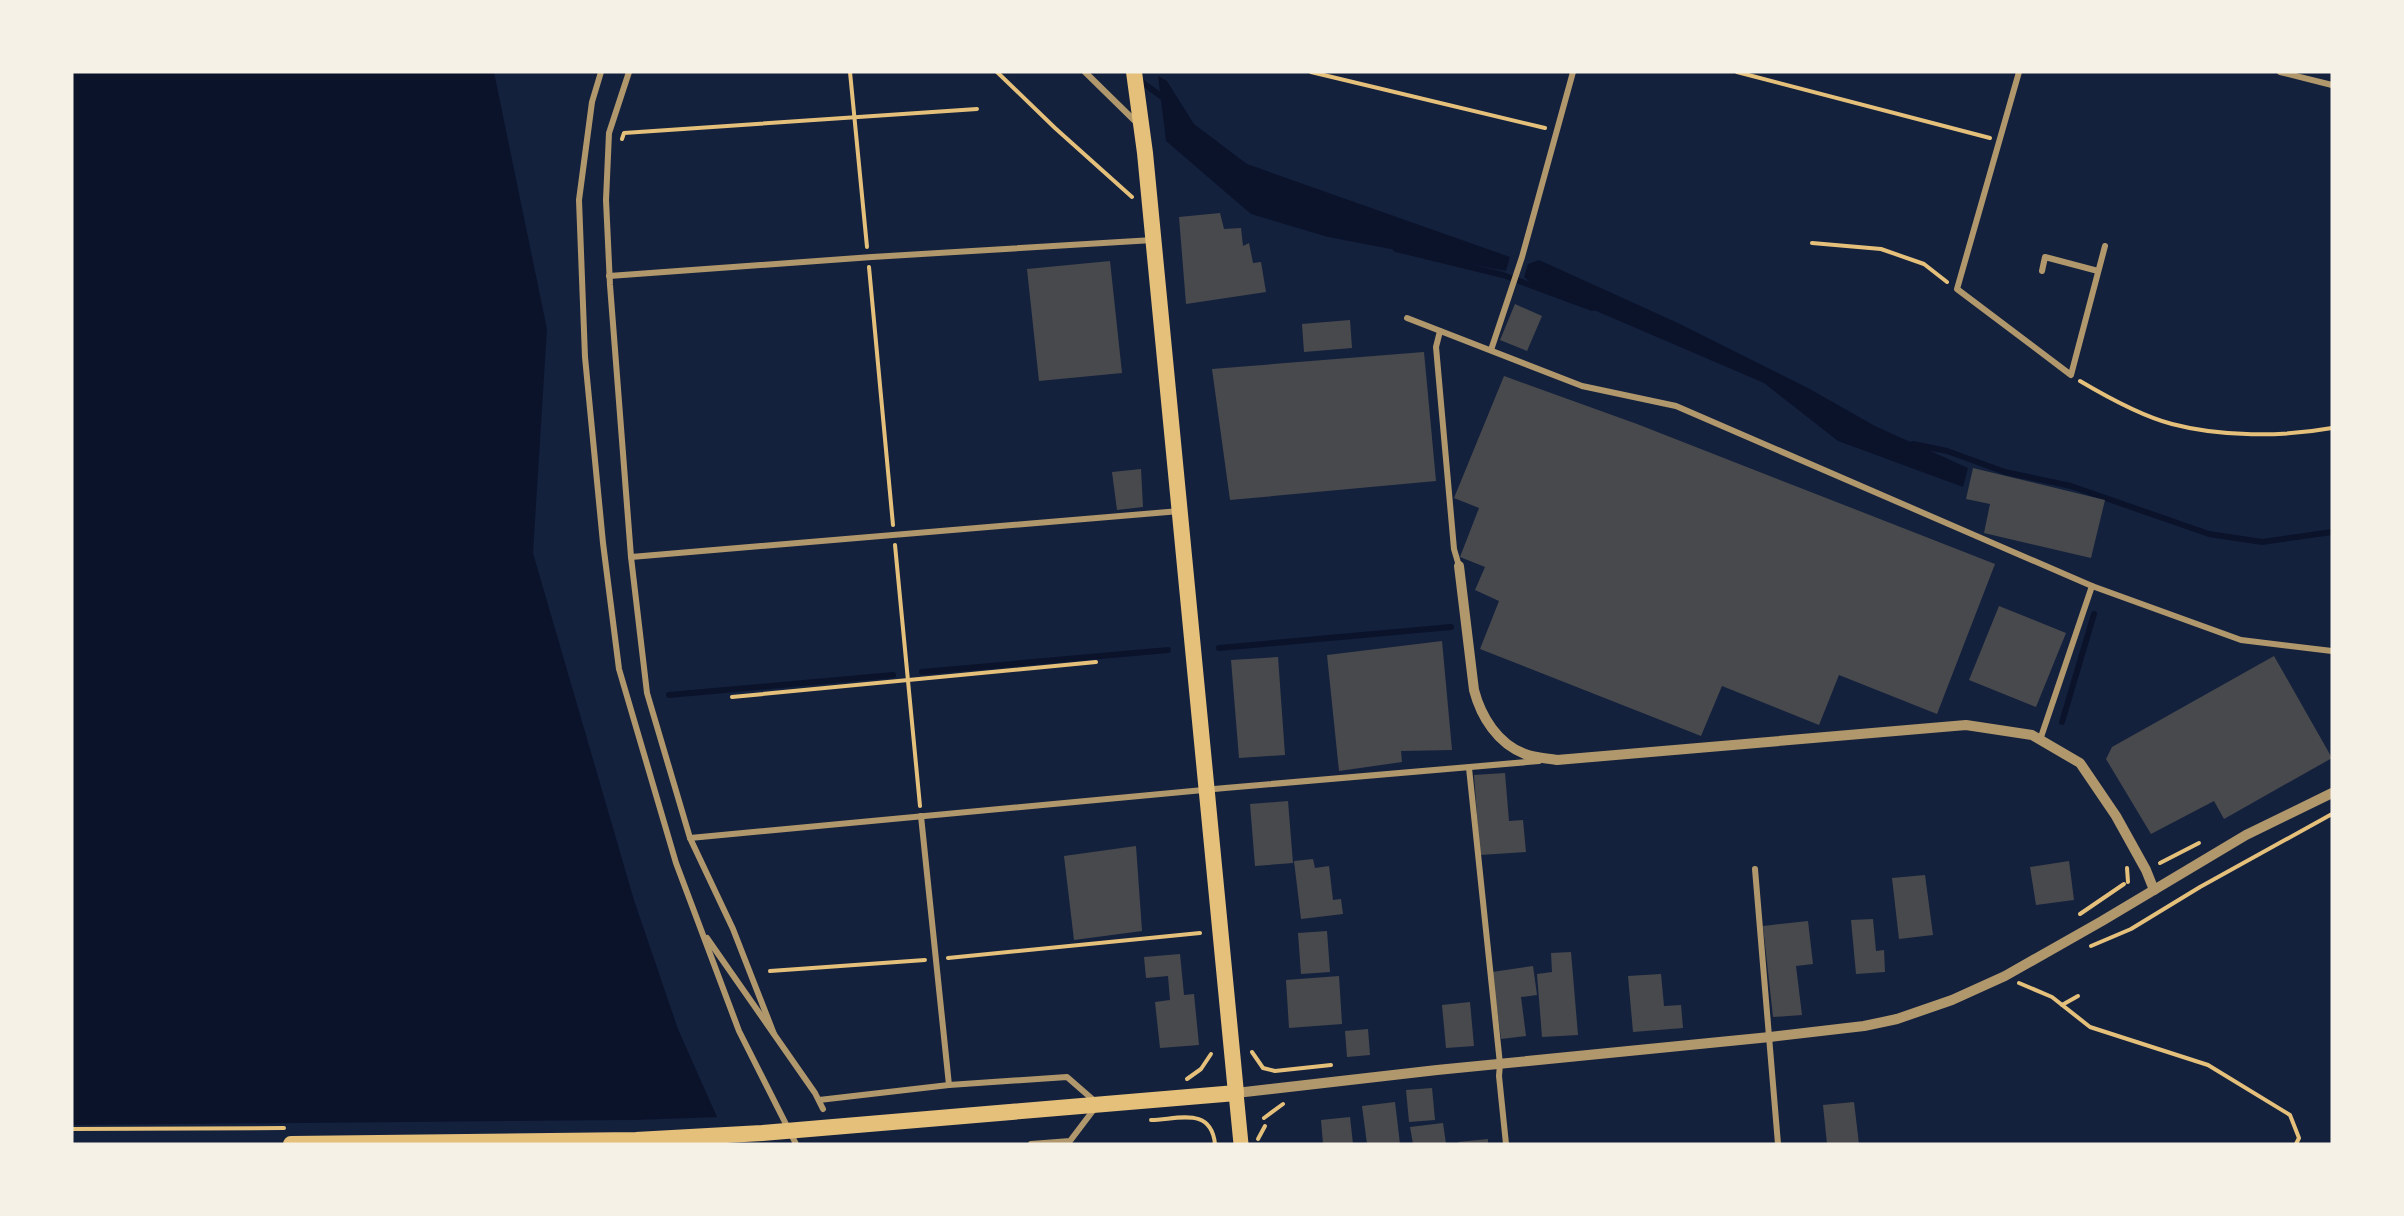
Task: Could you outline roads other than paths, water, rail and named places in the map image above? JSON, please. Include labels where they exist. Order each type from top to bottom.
[{"type":"highway","points":[[291,1144],[636,1140],[762,1133],[792,1137],[1098,1104],[1236,1093],[1151,213],[1134,72]]},
{"type":"main road","points":[[1236,1093],[1241,1144]]},
{"type":"street","points":[[601,72],[592,102],[579,201],[585,357],[603,543],[619,669],[676,863],[700,928],[739,1031],[792,1137]]},
{"type":"street","points":[[629,72],[609,134],[606,200],[609,276],[632,557],[647,693],[690,838],[733,929],[774,1034]]},
{"type":"street","points":[[1085,72],[1142,128]]},
{"type":"street","points":[[1491,350],[1522,257],[1573,72]]},
{"type":"street","points":[[2019,72],[1957,289],[2071,375],[2105,246]]},
{"type":"street","points":[[2280,72],[2332,85]]},
{"type":"street","points":[[609,276],[868,257],[1153,240]]},
{"type":"street","points":[[2042,271],[2045,256],[2098,271]]},
{"type":"street","points":[[1407,318],[1582,386],[1676,406],[2092,586],[2241,640],[2332,651]]},
{"type":"street","points":[[1440,331],[1436,347],[1454,549],[1459,566],[1474,690],[1479,708],[1487,723],[1510,747],[1524,754],[1557,760]]},
{"type":"street","points":[[632,557],[1180,511]]},
{"type":"street","points":[[2040,740],[2092,586]]},
{"type":"street","points":[[690,838],[1208,789],[1966,725],[2032,735],[2080,763],[2116,816],[2146,870],[2154,890]]},
{"type":"street","points":[[1469,768],[1500,1064],[1499,1076],[1506,1144]]},
{"type":"street","points":[[1236,1093],[1770,1037],[1864,1026],[1897,1019],[1953,1000],[2005,976],[2246,835],[2332,794]]},
{"type":"street","points":[[921,816],[949,1085]]},
{"type":"street","points":[[1755,868],[1778,1144]]},
{"type":"street","points":[[700,928],[823,1109]]},
{"type":"street","points":[[819,1101],[949,1085],[1066,1077],[1098,1104],[1070,1141],[1031,1144]]},
{"type":"water","points":[[72,72],[494,72],[547,329],[533,553],[634,900],[678,1029],[729,1144],[75,1144],[72,1139]]},
{"type":"water","points":[[1158,76],[1167,81],[1194,124],[1247,164],[1510,257],[1506,271],[1328,237],[1251,214],[1166,141]]},
{"type":"water","points":[[1539,260],[1678,323],[1808,388],[1875,426],[1968,468],[1963,487],[1838,441],[1764,383],[1531,283],[1524,277],[1528,264]]},
{"type":"waterway","points":[[1139,80],[1165,99]]},
{"type":"waterway","points":[[1396,249],[1503,275],[1592,308]]},
{"type":"waterway","points":[[1913,444],[1947,451],[2005,472],[2071,486],[2209,534],[2262,542],[2332,532]]},
{"type":"waterway","points":[[2062,722],[2094,614]]},
{"type":"waterway","points":[[1219,648],[1451,627]]},
{"type":"waterway","points":[[922,672],[1168,650]]},
{"type":"waterway","points":[[669,695],[893,675]]}]
